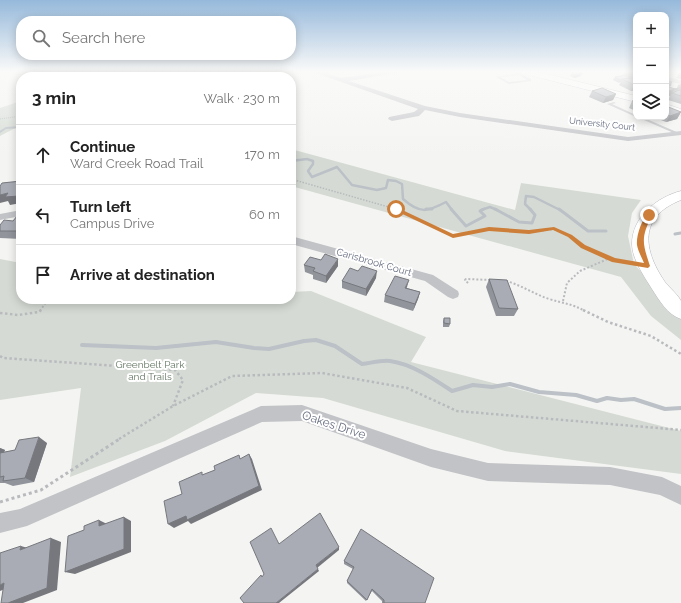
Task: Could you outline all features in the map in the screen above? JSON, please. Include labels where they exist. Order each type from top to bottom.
[{"type":"street","name":"University Court","points":[[396,99],[423,108],[460,115],[615,138],[643,138],[679,133]]},
{"type":"street","points":[[392,119],[416,114],[423,108]]},
{"type":"street","points":[[669,108],[681,112]]},
{"type":"street","points":[[681,195],[661,205],[649,215],[642,230],[640,245],[648,266],[658,285],[681,312]]},
{"type":"street","points":[[0,217],[16,214]]},
{"type":"street","name":"Carisbrook Court","points":[[296,240],[429,278],[453,294]]},
{"type":"street","name":"Oakes Drive","points":[[0,523],[20,519],[261,414],[302,412],[431,458],[488,472],[610,476],[662,486],[681,496]]},
{"type":"lane","points":[[614,103],[610,104],[633,115]]},
{"type":"lane","points":[[646,120],[679,133]]},
{"type":"path","points":[[0,119],[16,117]]},
{"type":"path","points":[[296,180],[396,209],[453,236],[489,229],[529,232],[554,229],[570,236],[583,247],[610,258],[648,266]]},
{"type":"path","points":[[563,302],[567,283],[580,271],[610,258]]},
{"type":"path","points":[[468,283],[465,280],[466,279],[497,281]]},
{"type":"path","points":[[505,281],[514,283],[538,295],[572,304],[608,322],[651,336],[681,354]]},
{"type":"path","points":[[0,313],[18,315],[40,312],[45,304]]},
{"type":"path","points":[[0,356],[3,358],[175,370],[184,380],[173,406]]},
{"type":"green space","points":[[16,103],[16,128],[0,136],[0,108]]},
{"type":"green space","points":[[296,150],[515,210],[521,183],[641,200],[632,213],[628,236],[634,264],[681,315],[681,340],[651,316],[621,277],[296,187]]},
{"type":"green space","name":"Greenbelt Park and Trails","points":[[0,259],[16,262],[16,304],[296,304],[296,292],[311,291],[426,337],[411,362],[681,431],[681,474],[505,451],[323,398],[256,393],[165,441],[70,477],[81,388],[0,400]]},
{"type":"building","points":[[669,107],[681,112],[670,116]]},
{"type":"building","points":[[16,182],[16,196],[5,197],[8,193],[0,195],[0,186],[2,183]]},
{"type":"building","points":[[16,217],[16,231],[0,231],[0,225],[4,220],[13,221]]},
{"type":"building","points":[[325,254],[338,259],[326,276],[313,271],[315,268],[304,265],[310,257],[321,260]]},
{"type":"building","points":[[362,266],[377,271],[366,289],[342,281],[350,268],[358,271]]},
{"type":"building","points":[[395,276],[409,280],[405,288],[420,292],[415,304],[385,295]]},
{"type":"building","points":[[489,279],[507,280],[518,309],[499,308]]},
{"type":"building","points":[[444,318],[450,318],[450,324],[444,323]]},
{"type":"building","points":[[39,437],[25,478],[3,481],[4,476],[0,477],[0,453],[15,450],[19,440]]},
{"type":"building","points":[[249,454],[259,486],[187,520],[186,516],[168,524],[164,501],[182,494],[179,482],[202,472],[202,475],[215,470],[214,466],[239,455],[240,459]]},
{"type":"building","points":[[320,513],[339,547],[316,565],[318,569],[276,603],[244,603],[240,598],[261,575],[262,577],[264,574],[250,542],[271,528],[279,544]]},
{"type":"building","points":[[124,517],[124,549],[65,572],[68,536],[84,530],[84,526],[99,520],[99,526]]},
{"type":"building","points":[[361,529],[434,578],[425,603],[384,603],[384,600],[372,589],[367,600],[347,581],[354,567],[344,561]]},
{"type":"building","points":[[51,538],[47,588],[8,603],[1,603],[4,583],[0,585],[0,553],[21,546],[20,550]]},
{"type":"waterway","points":[[0,132],[6,128],[16,127]]},
{"type":"waterway","points":[[296,160],[307,159],[313,161],[313,164],[308,171],[312,177],[337,167],[352,185],[377,190],[386,188],[388,180],[396,181],[402,184],[403,199],[419,209],[429,209]]},
{"type":"waterway","points":[[530,209],[525,204],[526,196],[534,197],[560,210]]},
{"type":"waterway","points":[[429,209],[446,202],[452,210]]},
{"type":"waterway","points":[[484,209],[490,207],[496,210]]},
{"type":"waterway","points":[[451,209],[466,226],[485,216],[480,211],[484,209]]},
{"type":"waterway","points":[[496,210],[519,222],[532,223],[535,215],[530,209]]},
{"type":"waterway","points":[[559,209],[588,231],[606,231]]},
{"type":"waterway","points":[[675,234],[681,233]]},
{"type":"waterway","points":[[82,345],[156,348],[216,342],[269,349],[304,341],[316,340],[335,346],[362,364],[390,361],[406,365],[452,391],[473,385],[492,387],[510,384],[539,392],[576,395],[597,401],[607,398],[621,400],[634,399],[665,409],[681,408]]},
{"type":"route","points":[[396,209],[453,236],[489,229],[529,232],[554,229],[570,236],[583,247],[614,260],[648,266],[640,245],[642,230],[649,215]]}]
